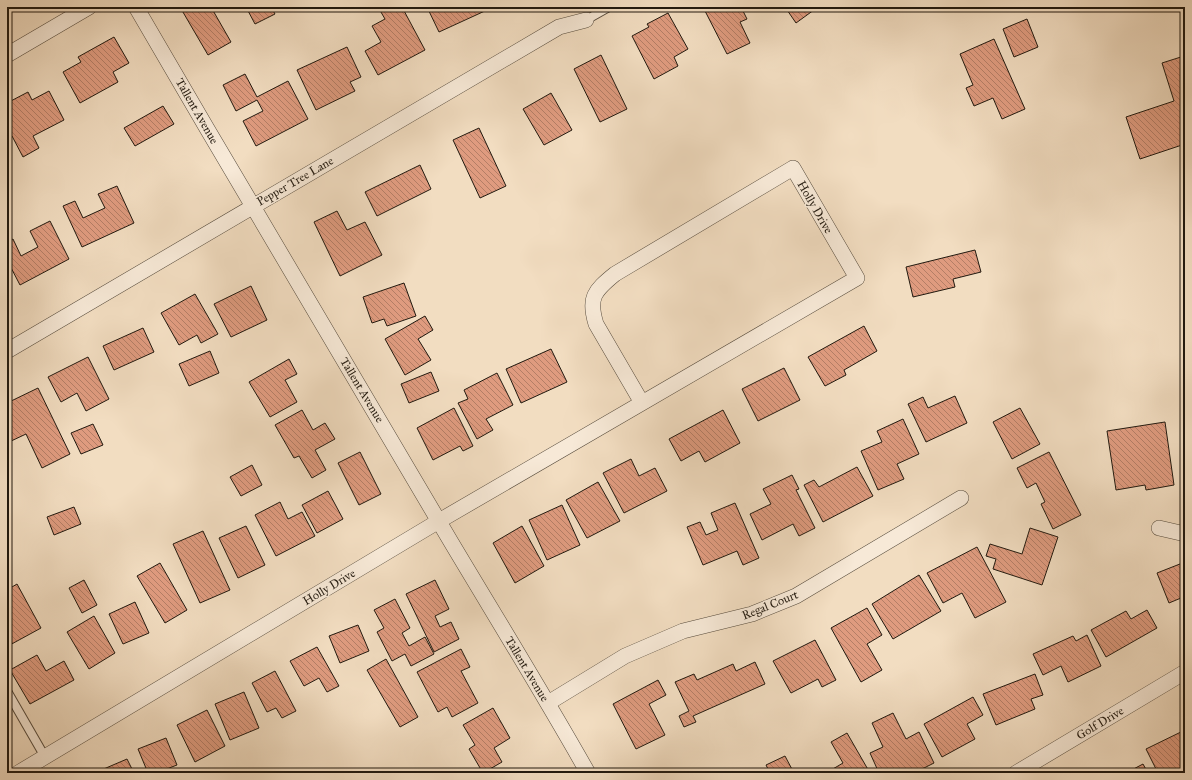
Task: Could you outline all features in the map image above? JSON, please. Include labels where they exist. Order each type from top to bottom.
[{"type":"street","points":[[7,55],[89,7]]},
{"type":"street","name":"Tallent Avenue","points":[[136,7],[252,206],[548,703],[588,773]]},
{"type":"street","name":"Pepper Tree Lane","points":[[7,351],[559,27],[586,20]]},
{"type":"street","name":"Holly Drive","points":[[18,773],[439,521],[642,403],[856,278],[793,168],[614,274],[602,284],[594,297],[593,303],[592,310],[596,324],[642,403]]},
{"type":"street","name":"Regal Court","points":[[548,703],[625,656],[683,631],[752,614],[796,596],[961,498]]},
{"type":"street","points":[[1160,528],[1185,534]]},
{"type":"street","name":"Golf Drive","points":[[1016,773],[1185,672]]},
{"type":"lane","points":[[586,20],[609,7]]},
{"type":"lane","points":[[7,691],[45,757]]},
{"type":"building","points":[[180,7],[211,7],[231,42],[208,55]]},
{"type":"building","points":[[246,7],[271,7],[275,14],[255,24]]},
{"type":"building","points":[[378,7],[402,7],[425,50],[378,75],[365,51],[381,42],[372,26],[385,19]]},
{"type":"building","points":[[427,7],[486,7],[487,10],[439,32]]},
{"type":"building","points":[[703,7],[741,7],[747,19],[740,22],[750,43],[727,54]]},
{"type":"building","points":[[785,7],[818,7],[796,23]]},
{"type":"building","points":[[668,13],[688,49],[674,57],[678,66],[654,79],[632,36],[649,27],[647,24]]},
{"type":"building","points":[[1027,19],[1038,47],[1014,57],[1003,29]]},
{"type":"building","points":[[114,37],[129,63],[113,72],[118,82],[80,103],[63,72],[81,62],[78,57]]},
{"type":"building","points":[[994,39],[1025,109],[1002,119],[993,98],[974,106],[966,88],[973,85],[960,54]]},
{"type":"building","points":[[347,47],[361,77],[350,82],[355,91],[316,110],[297,70]]},
{"type":"building","points":[[601,55],[627,109],[600,122],[574,69]]},
{"type":"building","points":[[1184,56],[1185,100],[1182,101],[1185,109],[1185,144],[1140,159],[1126,117],[1174,101],[1162,63]]},
{"type":"building","points":[[245,74],[257,97],[288,81],[308,119],[256,146],[243,121],[263,111],[257,100],[236,111],[223,85]]},
{"type":"building","points":[[49,91],[64,120],[33,136],[39,148],[23,157],[12,136],[7,138],[7,103],[28,92],[32,100]]},
{"type":"building","points":[[551,93],[572,130],[544,145],[523,109]]},
{"type":"building","points":[[163,106],[174,124],[135,146],[124,128]]},
{"type":"building","points":[[479,128],[506,186],[480,198],[453,140]]},
{"type":"building","points":[[420,165],[431,189],[377,216],[365,192]]},
{"type":"building","points":[[117,186],[134,223],[82,247],[63,206],[75,201],[83,218],[105,208],[98,194]]},
{"type":"building","points":[[337,211],[347,230],[365,222],[382,255],[340,276],[314,222]]},
{"type":"building","points":[[50,221],[69,259],[20,285],[7,260],[7,242],[13,239],[21,256],[38,247],[30,231]]},
{"type":"building","points":[[975,250],[981,272],[953,279],[955,287],[913,297],[906,267]]},
{"type":"building","points":[[404,283],[416,316],[387,326],[384,319],[372,323],[363,297]]},
{"type":"building","points":[[251,286],[267,320],[231,337],[214,304]]},
{"type":"building","points":[[195,294],[218,334],[201,343],[197,335],[179,345],[161,313]]},
{"type":"building","points":[[425,316],[433,330],[418,339],[431,360],[405,375],[385,339]]},
{"type":"building","points":[[864,326],[877,351],[844,370],[846,375],[825,386],[808,357]]},
{"type":"building","points":[[143,328],[154,352],[114,370],[103,346]]},
{"type":"building","points":[[551,349],[567,382],[521,403],[506,369]]},
{"type":"building","points":[[210,351],[219,373],[189,386],[179,364]]},
{"type":"building","points":[[88,357],[109,399],[86,411],[77,393],[61,402],[48,377]]},
{"type":"building","points":[[289,359],[297,374],[285,380],[297,402],[270,417],[249,382]]},
{"type":"building","points":[[784,368],[800,400],[758,421],[742,389]]},
{"type":"building","points":[[431,372],[439,391],[409,403],[401,384]]},
{"type":"building","points":[[497,373],[513,405],[486,419],[493,430],[477,439],[458,403],[468,399],[464,390]]},
{"type":"building","points":[[38,388],[70,454],[42,468],[26,434],[9,442],[7,439],[7,403]]},
{"type":"building","points":[[955,396],[967,423],[926,442],[908,404],[923,397],[928,408]]},
{"type":"building","points":[[454,408],[473,446],[463,451],[460,446],[433,460],[417,428]]},
{"type":"building","points":[[1020,408],[1040,444],[1012,459],[993,422]]},
{"type":"building","points":[[302,410],[313,430],[325,423],[335,439],[315,450],[326,470],[312,478],[299,456],[294,458],[275,425]]},
{"type":"building","points":[[723,410],[740,443],[705,462],[699,451],[681,461],[669,439]]},
{"type":"building","points":[[903,419],[919,454],[897,464],[904,479],[878,490],[861,451],[882,442],[877,431]]},
{"type":"building","points":[[1165,422],[1174,485],[1146,490],[1145,485],[1116,490],[1107,431]]},
{"type":"building","points":[[93,424],[103,445],[81,454],[71,433]]},
{"type":"building","points":[[360,452],[381,494],[359,505],[338,463]]},
{"type":"building","points":[[1049,452],[1081,515],[1053,529],[1041,504],[1045,502],[1036,483],[1027,488],[1017,468]]},
{"type":"building","points":[[631,459],[639,476],[655,468],[667,491],[624,513],[603,473]]},
{"type":"building","points":[[252,465],[262,485],[241,496],[230,477]]},
{"type":"building","points":[[857,467],[873,496],[823,522],[804,485],[814,480],[819,487]]},
{"type":"building","points":[[792,475],[799,489],[796,490],[815,528],[799,536],[793,524],[762,540],[750,514],[771,504],[763,489]]},
{"type":"building","points":[[598,482],[620,521],[587,538],[566,500]]},
{"type":"building","points":[[328,491],[343,519],[317,533],[302,505]]},
{"type":"building","points":[[280,502],[288,519],[302,512],[315,536],[276,556],[255,515]]},
{"type":"building","points":[[735,503],[759,558],[743,565],[737,551],[703,565],[687,527],[700,522],[706,535],[718,530],[711,513]]},
{"type":"building","points":[[562,505],[580,545],[547,560],[529,520]]},
{"type":"building","points":[[74,507],[81,524],[54,535],[47,517]]},
{"type":"building","points":[[246,526],[265,565],[238,578],[219,538]]},
{"type":"building","points":[[522,526],[544,566],[515,583],[493,543]]},
{"type":"building","points":[[1030,528],[1058,537],[1042,585],[993,569],[996,559],[986,556],[990,544],[1022,554]]},
{"type":"building","points":[[203,531],[230,590],[200,603],[173,544]]},
{"type":"building","points":[[977,547],[1006,602],[975,618],[962,593],[943,603],[927,573]]},
{"type":"building","points":[[1185,562],[1185,607],[1181,598],[1169,603],[1157,573]]},
{"type":"building","points":[[160,563],[187,610],[165,623],[137,576]]},
{"type":"building","points":[[919,575],[941,611],[893,639],[872,604]]},
{"type":"building","points":[[84,580],[97,605],[82,613],[69,588]]},
{"type":"building","points":[[435,580],[449,609],[435,616],[440,627],[451,622],[459,639],[434,652],[406,594]]},
{"type":"building","points":[[17,584],[41,628],[8,646],[7,590]]},
{"type":"building","points":[[395,599],[410,628],[402,633],[409,646],[425,637],[434,654],[411,666],[405,654],[392,661],[377,632],[384,628],[374,610]]},
{"type":"building","points":[[135,602],[149,633],[123,644],[109,614]]},
{"type":"building","points":[[867,608],[882,635],[867,644],[882,670],[861,682],[831,628]]},
{"type":"building","points":[[1147,610],[1157,628],[1106,657],[1091,630],[1126,611],[1131,619]]},
{"type":"building","points":[[94,616],[115,653],[89,669],[67,632]]},
{"type":"building","points":[[358,625],[369,651],[340,663],[329,636]]},
{"type":"building","points":[[1087,635],[1101,666],[1068,682],[1061,666],[1043,675],[1033,654],[1073,636],[1076,641]]},
{"type":"building","points":[[815,640],[836,680],[822,687],[818,679],[791,693],[773,661]]},
{"type":"building","points":[[317,647],[339,686],[327,692],[319,678],[304,686],[290,661]]},
{"type":"building","points":[[461,649],[470,667],[461,671],[478,703],[452,717],[447,707],[438,712],[417,672]]},
{"type":"building","points":[[37,655],[46,671],[64,661],[74,680],[30,704],[10,670]]},
{"type":"building","points":[[386,659],[418,717],[400,727],[367,670]]},
{"type":"building","points":[[755,662],[765,684],[693,716],[696,722],[684,727],[679,716],[689,711],[675,682],[694,674],[697,680],[733,664],[736,671]]},
{"type":"building","points":[[275,671],[296,711],[282,718],[276,708],[267,712],[252,683]]},
{"type":"building","points":[[1035,674],[1043,695],[1031,699],[1035,709],[996,725],[983,694]]},
{"type":"building","points":[[658,680],[666,695],[649,704],[665,735],[636,749],[613,704]]},
{"type":"building","points":[[244,692],[259,728],[230,740],[215,704]]},
{"type":"building","points":[[973,697],[983,715],[967,724],[975,739],[942,757],[924,724]]},
{"type":"building","points":[[493,708],[510,738],[494,748],[502,762],[483,773],[469,749],[475,745],[463,725]]},
{"type":"building","points":[[207,710],[225,746],[195,762],[177,725]]},
{"type":"building","points":[[893,713],[906,739],[919,732],[934,763],[914,773],[879,773],[870,753],[883,747],[872,723]]},
{"type":"building","points":[[1185,730],[1185,773],[1158,773],[1146,749]]},
{"type":"building","points":[[847,733],[870,773],[826,773],[843,763],[831,742]]},
{"type":"building","points":[[166,738],[177,765],[156,773],[148,773],[138,749]]},
{"type":"building","points":[[785,756],[794,773],[770,773],[766,765]]},
{"type":"building","points":[[127,759],[134,773],[100,773],[99,771]]},
{"type":"building","points":[[1143,764],[1148,773],[1126,773]]}]
